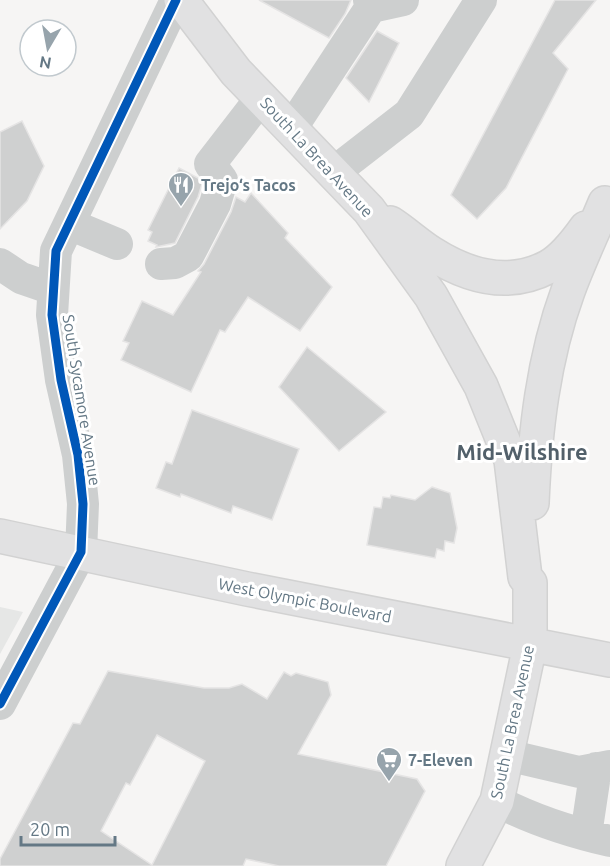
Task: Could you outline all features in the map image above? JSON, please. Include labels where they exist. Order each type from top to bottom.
[{"type":"main road","name":"South La Brea Avenue","points":[[181,0],[237,72],[369,210],[431,296],[481,386],[511,460],[525,577],[530,583],[530,645],[497,801],[467,865]]},
{"type":"main road","points":[[369,210],[394,225],[430,253],[462,270],[493,279],[527,275],[549,267],[573,245],[608,198]]},
{"type":"main road","points":[[530,583],[535,444],[543,389],[567,292],[608,198]]},
{"type":"main road","name":"West Olympic Boulevard","points":[[0,536],[247,589],[610,660]]},
{"type":"street","name":"South Sycamore Avenue","points":[[0,704],[81,552],[83,504],[78,455],[60,369],[52,315],[56,251],[176,0]]},
{"type":"street","points":[[291,129],[370,3],[403,0]]},
{"type":"street","points":[[333,173],[409,114],[481,0]]},
{"type":"street","points":[[161,264],[175,263],[188,256],[214,204],[222,180],[210,164],[261,98]]},
{"type":"street","points":[[69,224],[117,244]]},
{"type":"street","points":[[0,264],[21,278],[53,290]]},
{"type":"street","points":[[497,801],[523,815],[598,838],[603,767],[579,772],[507,755]]},
{"type":"shaded area","points":[[0,607],[23,612],[0,654]]},
{"type":"building","points":[[259,0],[351,0],[345,14],[329,38]]},
{"type":"building","points":[[555,0],[596,0],[553,53],[568,69],[506,188],[477,219],[451,195]]},
{"type":"building","points":[[377,31],[399,43],[369,102],[346,78]]},
{"type":"building","points":[[22,121],[44,166],[27,201],[0,229],[0,132]]},
{"type":"building","name":"Trejo‘s Tacos","points":[[179,168],[198,178],[202,184],[175,243],[156,247],[157,245],[148,241],[152,232],[148,230]]},
{"type":"building","points":[[251,193],[288,233],[285,238],[332,287],[300,331],[248,297],[225,332],[220,330],[191,392],[121,360],[129,343],[123,341],[142,301],[173,315],[201,272],[198,271],[204,264],[231,212],[236,197],[245,202]]},
{"type":"building","points":[[307,347],[386,412],[339,451],[279,387]]},
{"type":"building","points":[[192,410],[299,449],[272,520],[233,506],[231,513],[181,494],[180,497],[156,488],[166,462],[172,464]]},
{"type":"building","points":[[432,487],[450,493],[457,528],[454,543],[445,541],[444,551],[437,549],[435,558],[367,545],[374,507],[381,508],[383,497],[390,498],[391,495],[415,500]]},
{"type":"building","points":[[108,671],[204,688],[229,688],[242,684],[267,699],[284,672],[291,676],[296,673],[328,682],[331,695],[298,754],[417,779],[425,791],[386,866],[279,866],[246,859],[243,866],[0,866],[0,859],[73,723],[80,724]],"holes":[[[157,735],[205,761],[152,865],[101,831],[126,783],[130,785]]]},
{"type":"cycle path","points":[[0,704],[81,552],[83,504],[78,455],[61,380],[52,315],[56,251],[176,0]]},
{"type":"place","name":"Trejo‘s Tacos","points":[[181,208]]},
{"type":"place","name":"7-Eleven","points":[[389,783]]},
{"type":"district","name":"Mid-Wilshire","points":[[522,452]]}]
